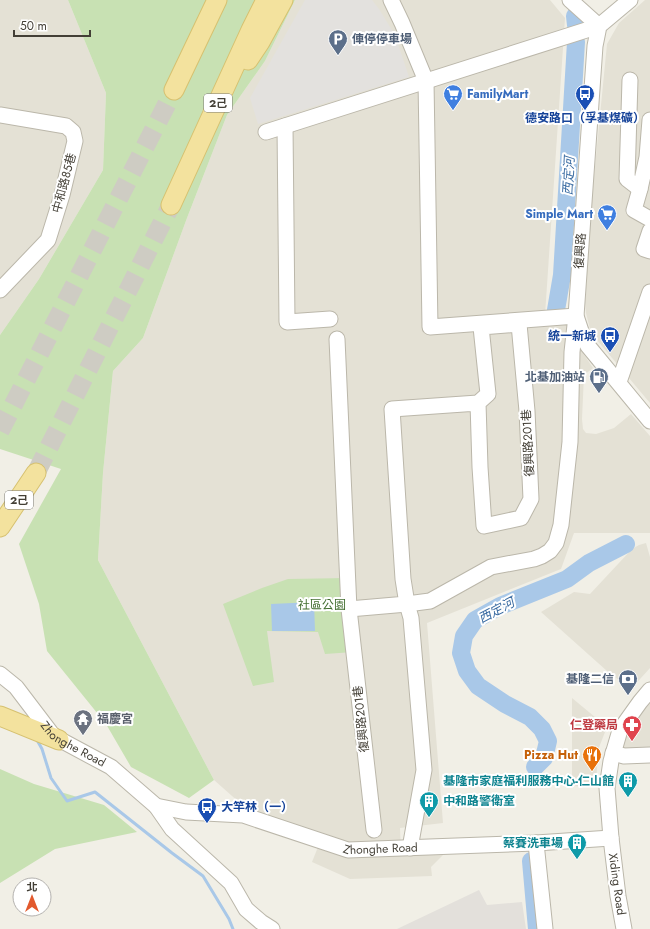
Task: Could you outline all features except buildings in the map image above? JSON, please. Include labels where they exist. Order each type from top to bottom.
[{"type":"main road","points":[[204,0],[174,90],[217,0]]},
{"type":"main road","name":"2己","points":[[171,205],[266,0]]},
{"type":"main road","points":[[216,108],[260,42],[283,0]]},
{"type":"main road","name":"2己","points":[[0,527],[36,473]]},
{"type":"main road","points":[[0,716],[34,724],[59,740]]},
{"type":"street","points":[[348,608],[430,601],[490,567],[534,559],[550,551],[556,543],[561,525],[570,442],[572,352],[576,316],[430,327],[426,81],[402,23],[390,0]]},
{"type":"street","points":[[570,0],[583,6],[599,26]]},
{"type":"street","points":[[266,132],[599,26],[630,0]]},
{"type":"street","name":"復興路","points":[[599,26],[595,46],[576,316],[583,337],[588,346],[650,421]]},
{"type":"street","points":[[630,80],[627,180],[640,188]]},
{"type":"street","name":"中和路85巷","points":[[0,115],[66,126],[73,132],[75,141],[62,195],[48,240],[0,290]]},
{"type":"street","points":[[650,120],[647,157],[634,210],[650,219]]},
{"type":"street","points":[[285,126],[287,322],[330,319]]},
{"type":"street","points":[[650,231],[644,248],[650,251]]},
{"type":"street","points":[[619,382],[646,318],[650,292]]},
{"type":"street","name":"復興路201巷","points":[[519,324],[527,411],[531,499],[521,518],[484,526],[480,467],[478,403],[488,394],[481,327],[519,324]]},
{"type":"street","name":"復興路201巷","points":[[337,339],[348,608],[374,830]]},
{"type":"street","points":[[572,352],[588,346]]},
{"type":"street","points":[[410,848],[424,770],[411,618],[403,579],[392,409],[478,403]]},
{"type":"street","name":"Zhonghe Road","points":[[0,674],[16,687],[34,724]]},
{"type":"street","points":[[611,838],[607,788],[613,753],[620,730],[650,690]]},
{"type":"street","name":"Zhonghe Road","points":[[59,740],[110,767],[156,806],[172,829],[231,883],[246,909],[272,929]]},
{"type":"street","points":[[613,753],[624,756],[650,755]]},
{"type":"street","name":"Zhonghe Road","points":[[156,806],[186,812],[243,815],[338,848],[348,850],[536,843],[611,838]]},
{"type":"street","points":[[172,829],[170,824],[172,817],[186,812]]},
{"type":"street","name":"Xiding Road","points":[[611,838],[624,929]]},
{"type":"street","points":[[536,843],[545,929]]},
{"type":"shaded area","points":[[0,0],[68,0],[106,93],[103,170],[39,279],[0,335]]},
{"type":"shaded area","points":[[295,0],[550,0],[565,18],[545,315],[567,309],[576,343],[593,368],[584,375],[582,419],[583,429],[586,433],[596,434],[614,428],[631,414],[650,436],[650,533],[574,533],[561,569],[427,623],[443,823],[400,828],[401,855],[443,855],[431,867],[432,876],[350,879],[312,862],[320,842],[258,819],[214,780],[98,560],[103,473],[113,371],[143,338],[227,115],[265,61]]},
{"type":"shaded area","name":"俥停停車場","points":[[305,0],[372,0],[395,35],[409,77],[258,124],[250,98]]},
{"type":"shaded area","name":"統一新城","points":[[645,0],[650,0],[650,403],[591,333],[585,303],[591,207],[607,44],[619,23]]},
{"type":"shaded area","points":[[646,543],[650,557],[650,668],[631,689],[607,671],[541,612],[574,592],[590,594],[632,549]]},
{"type":"shaded area","points":[[572,698],[607,727],[598,750],[596,787],[572,786]]},
{"type":"shaded area","points":[[650,700],[650,762],[616,761],[623,741],[633,722]]},
{"type":"shaded area","points":[[479,890],[487,905],[522,902],[526,929],[397,929]]},
{"type":"green space","points":[[68,0],[295,0],[265,61],[227,115],[143,338],[113,371],[103,473],[98,560],[214,780],[189,798],[131,767],[106,724],[47,651],[39,604],[19,544],[61,469],[0,449],[0,335],[39,279],[103,170],[106,93]]},
{"type":"green space","name":"社區公園","points":[[347,578],[353,652],[325,654],[318,632],[267,631],[274,682],[253,686],[223,604],[288,579]]},
{"type":"green space","points":[[0,769],[34,784],[104,805],[137,832],[55,849],[0,883]]},
{"type":"water","points":[[314,602],[315,631],[272,631],[271,604]]},
{"type":"waterway","name":"西定河","points":[[575,16],[576,25]]},
{"type":"waterway","name":"西定河","points":[[556,310],[562,275],[576,42]]},
{"type":"waterway","name":"西定河","points":[[535,767],[544,758],[548,741],[542,729],[530,717],[505,704],[478,686],[467,671],[461,653],[464,636],[475,620],[500,606],[567,579],[589,563],[626,544]]},
{"type":"waterway","points":[[37,740],[42,749],[51,778],[67,801],[95,792],[203,876],[229,919],[233,929]]},
{"type":"waterway","name":"西定河","points":[[531,861],[537,929]]},
{"type":"tunnel","points":[[0,431],[174,90]]},
{"type":"tunnel","points":[[36,473],[171,205]]},
{"type":"place","name":"俥停停車場","points":[[338,56]]},
{"type":"place","name":"FamilyMart","points":[[453,111]]},
{"type":"place","name":"德安路口（孚基煤礦）","points":[[585,111]]},
{"type":"place","name":"Simple Mart","points":[[607,231]]},
{"type":"place","name":"統一新城","points":[[610,353]]},
{"type":"place","name":"北基加油站","points":[[599,394]]},
{"type":"place","name":"基隆二信","points":[[628,696]]},
{"type":"place","name":"福慶宮","points":[[83,736]]},
{"type":"place","name":"仁登藥局","points":[[632,742]]},
{"type":"place","name":"Pizza Hut","points":[[592,772]]},
{"type":"place","name":"基隆市家庭福利服務中心-仁山館","points":[[628,798]]},
{"type":"place","name":"中和路警衛室","points":[[429,818]]},
{"type":"place","name":"大竿林（一）","points":[[207,824]]},
{"type":"place","name":"蔡賽洗車場","points":[[577,860]]}]
